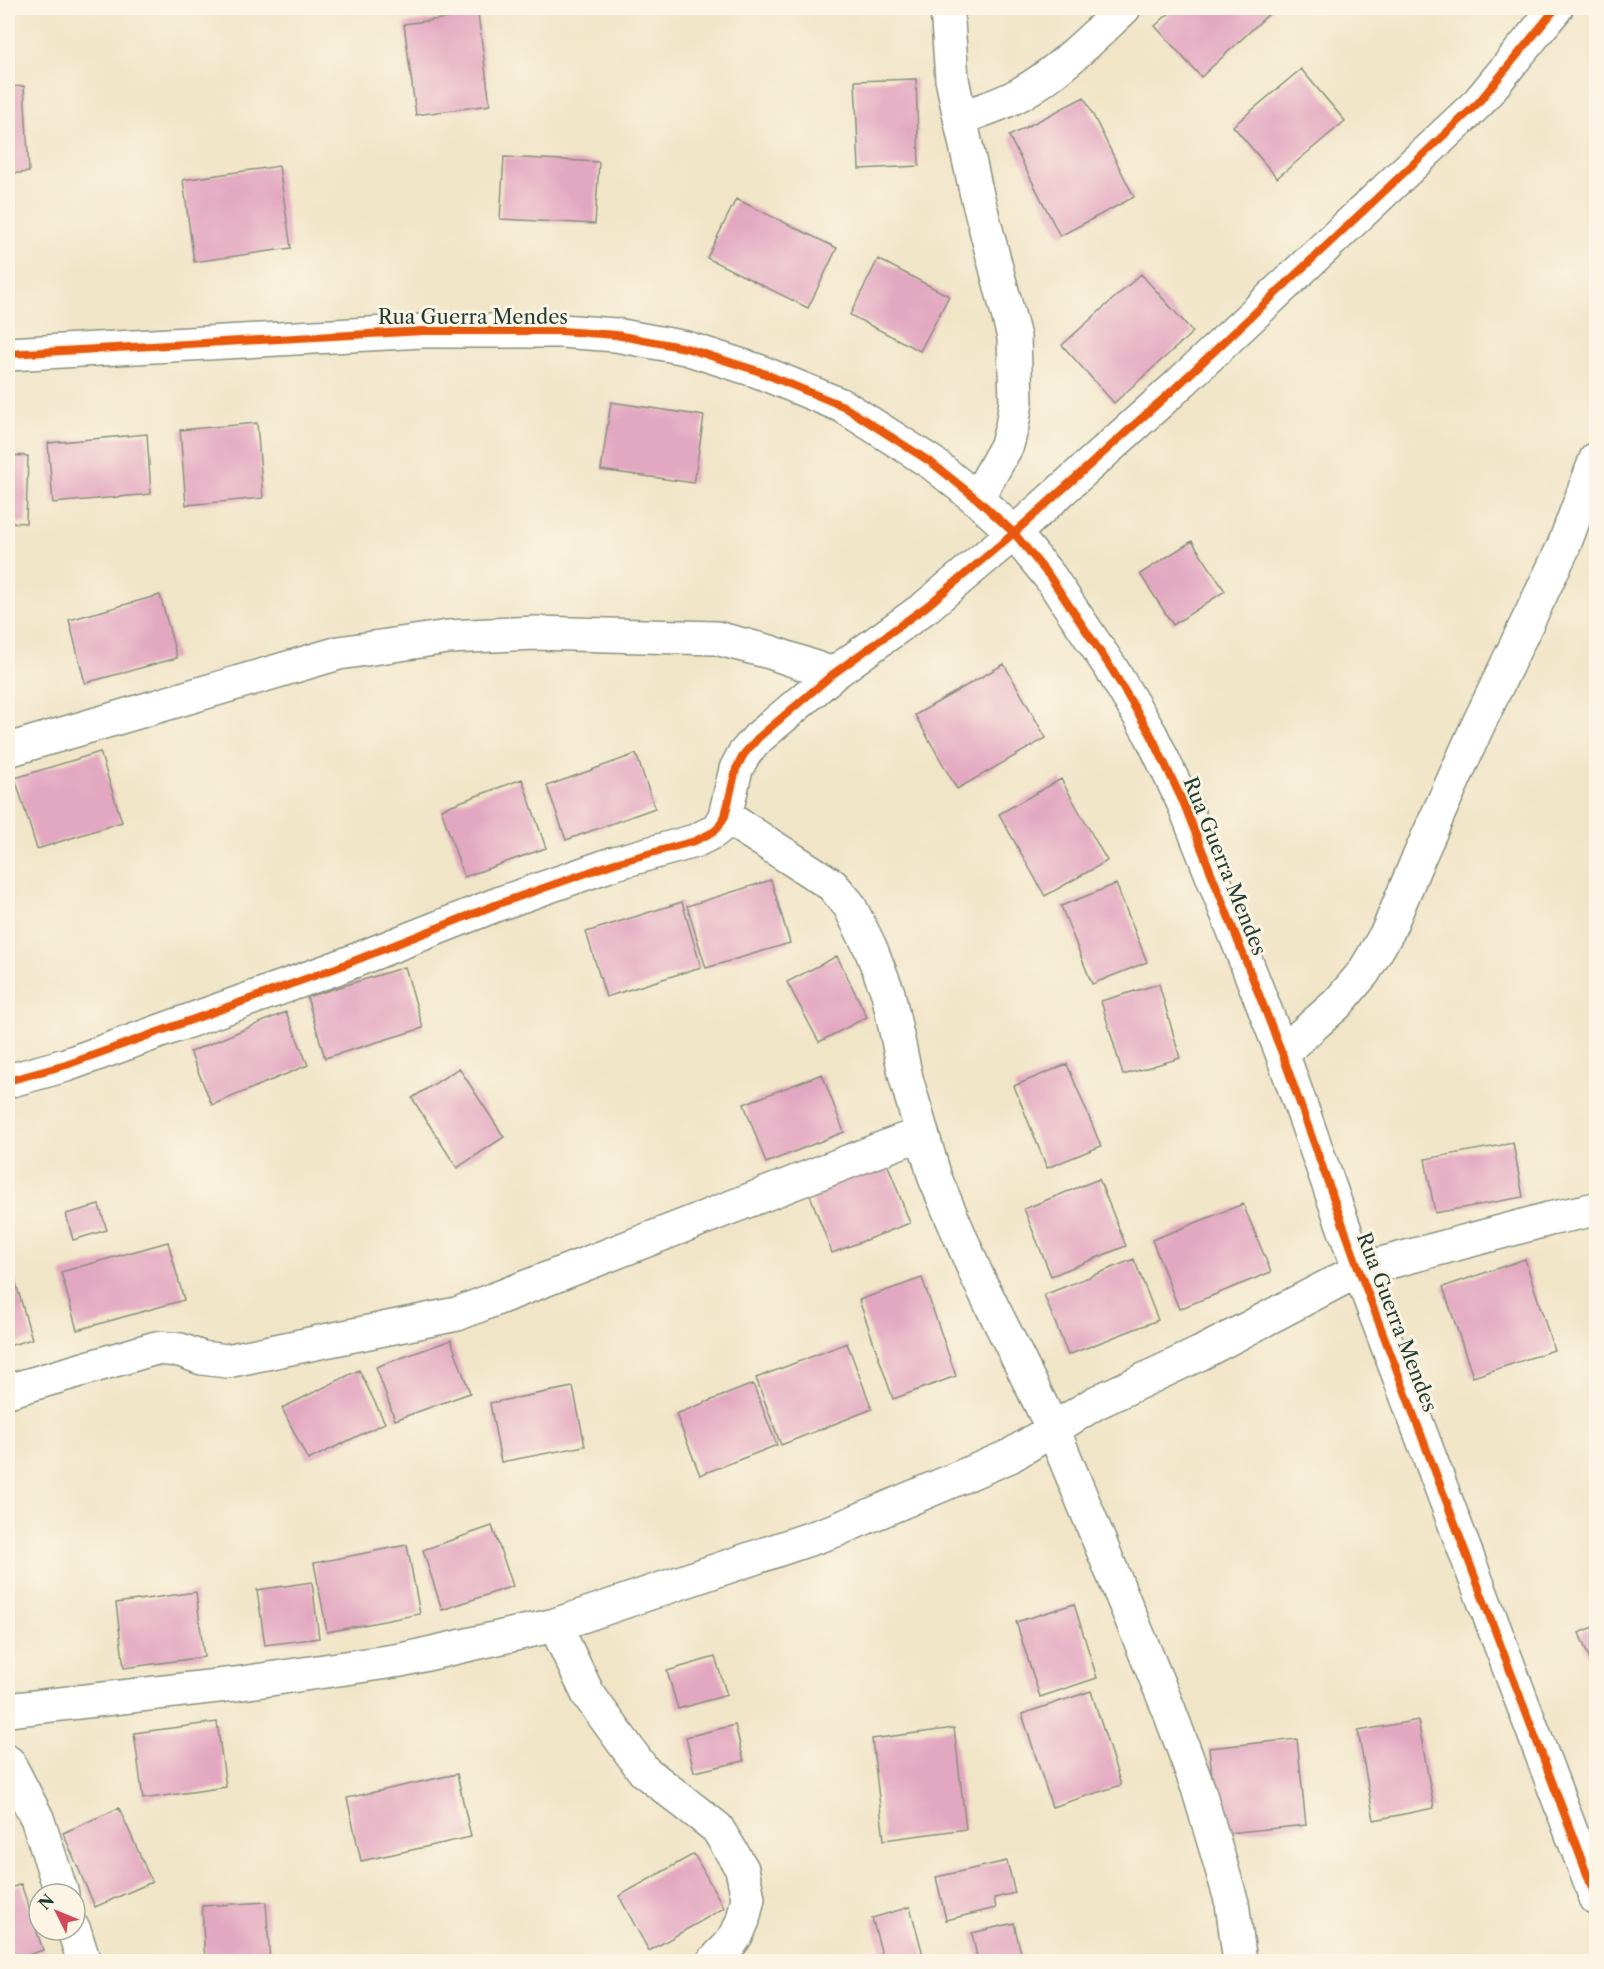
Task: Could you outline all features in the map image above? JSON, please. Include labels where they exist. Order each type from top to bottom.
[{"type":"street","points":[[947,8],[952,79],[976,191],[1014,337],[1016,402],[1012,426],[1007,446],[977,499]]},
{"type":"street","points":[[960,118],[993,107],[1021,94],[1053,71],[1124,8]]},
{"type":"street","points":[[8,1081],[66,1065],[269,993],[498,904],[594,870],[695,841],[718,828],[725,816],[736,769],[744,754],[758,738],[833,674],[927,606],[1014,533],[1173,390],[1478,103],[1556,8]]},
{"type":"street","name":"Rua Guerra Mendes","points":[[8,354],[423,331],[561,331],[616,335],[686,348],[758,370],[843,406],[932,463],[977,499],[1014,533],[1050,577],[1112,668],[1151,735],[1184,804],[1282,1053],[1359,1270],[1596,1898]]},
{"type":"street","points":[[1282,1053],[1338,1003],[1364,972],[1388,931],[1478,725],[1563,548],[1596,459]]},
{"type":"street","points":[[8,750],[339,653],[448,637],[536,633],[716,638],[770,652],[833,674]]},
{"type":"street","points":[[725,816],[832,885],[849,904],[870,947],[888,993],[906,1078],[935,1178],[977,1276],[1053,1429],[1169,1710],[1198,1788],[1232,1904],[1240,1962]]},
{"type":"street","points":[[8,1391],[156,1348],[180,1350],[202,1358],[227,1361],[457,1314],[922,1133]]},
{"type":"street","points":[[8,1710],[235,1684],[401,1660],[555,1625],[836,1530],[1010,1456],[1095,1403],[1201,1353],[1359,1270],[1549,1219],[1596,1209]]},
{"type":"street","points":[[555,1625],[588,1694],[644,1771],[717,1828],[742,1869],[748,1898],[743,1920],[733,1940],[713,1962]]},
{"type":"street","points":[[8,1762],[36,1818],[58,1882]]},
{"type":"street","points":[[78,1942],[84,1962]]},
{"type":"building","points":[[1175,8],[1272,8],[1273,10],[1201,77],[1155,26]]},
{"type":"building","points":[[478,14],[490,105],[416,115],[404,24]]},
{"type":"building","points":[[1301,69],[1345,121],[1277,178],[1233,126]]},
{"type":"building","points":[[916,79],[919,166],[859,169],[855,81]]},
{"type":"building","points":[[24,86],[29,172],[8,174],[8,87]]},
{"type":"building","points":[[1084,97],[1134,197],[1060,236],[1009,136]]},
{"type":"building","points":[[504,157],[599,162],[595,224],[500,219]]},
{"type":"building","points":[[279,166],[291,248],[194,262],[183,180]]},
{"type":"building","points":[[736,199],[837,248],[808,308],[707,258]]},
{"type":"building","points":[[878,259],[949,296],[920,351],[850,315]]},
{"type":"building","points":[[1141,274],[1193,332],[1114,403],[1062,345]]},
{"type":"building","points":[[611,402],[704,416],[694,483],[601,470]]},
{"type":"building","points":[[257,423],[263,498],[186,505],[180,430]]},
{"type":"building","points":[[147,434],[151,494],[53,503],[48,443]]},
{"type":"building","points":[[8,455],[28,456],[26,523],[8,522]]},
{"type":"building","points":[[1192,541],[1225,591],[1173,625],[1140,574]]},
{"type":"building","points":[[160,595],[177,658],[85,683],[69,620]]},
{"type":"building","points":[[1004,664],[1046,738],[957,789],[915,715]]},
{"type":"building","points":[[100,752],[122,822],[37,849],[15,778]]},
{"type":"building","points":[[636,754],[655,808],[566,840],[547,786]]},
{"type":"building","points":[[522,779],[546,848],[464,877],[441,809]]},
{"type":"building","points":[[1061,779],[1107,861],[1045,896],[999,814]]},
{"type":"building","points":[[771,880],[790,943],[706,968],[687,906]]},
{"type":"building","points":[[1116,884],[1147,962],[1092,984],[1061,906]]},
{"type":"building","points":[[682,902],[701,967],[606,997],[586,932]]},
{"type":"building","points":[[837,956],[867,1017],[819,1042],[787,982]]},
{"type":"building","points":[[405,967],[423,1028],[325,1058],[307,997]]},
{"type":"building","points":[[1159,984],[1180,1058],[1123,1075],[1101,1001]]},
{"type":"building","points":[[286,1012],[308,1065],[212,1105],[190,1052]]},
{"type":"building","points":[[1067,1064],[1101,1146],[1047,1168],[1014,1086]]},
{"type":"building","points":[[459,1068],[504,1137],[457,1168],[412,1098]]},
{"type":"building","points":[[822,1074],[844,1132],[766,1163],[744,1104]]},
{"type":"building","points":[[1513,1143],[1523,1197],[1435,1213],[1425,1159]]},
{"type":"building","points":[[886,1160],[910,1223],[832,1253],[808,1190]]},
{"type":"building","points":[[1099,1179],[1126,1246],[1051,1276],[1024,1209]]},
{"type":"building","points":[[1243,1204],[1271,1272],[1179,1309],[1152,1240]]},
{"type":"building","points":[[99,1205],[107,1230],[73,1240],[66,1214]]},
{"type":"building","points":[[168,1242],[184,1300],[77,1330],[61,1272]]},
{"type":"building","points":[[1134,1259],[1158,1320],[1068,1355],[1044,1295]]},
{"type":"building","points":[[1525,1259],[1554,1350],[1473,1377],[1443,1287]]},
{"type":"building","points":[[14,1276],[32,1339],[8,1346],[8,1278]]},
{"type":"building","points":[[922,1278],[956,1376],[893,1399],[859,1300]]},
{"type":"building","points":[[451,1340],[470,1393],[395,1420],[376,1367]]},
{"type":"building","points":[[847,1343],[872,1409],[781,1445],[756,1378]]},
{"type":"building","points":[[359,1370],[385,1423],[308,1460],[282,1408]]},
{"type":"building","points":[[753,1384],[777,1445],[700,1475],[676,1414]]},
{"type":"building","points":[[573,1387],[585,1446],[501,1462],[490,1403]]},
{"type":"building","points":[[492,1526],[513,1586],[442,1610],[423,1550]]},
{"type":"building","points":[[407,1545],[420,1614],[327,1632],[314,1563]]},
{"type":"building","points":[[312,1582],[319,1638],[265,1645],[257,1590]]},
{"type":"building","points":[[196,1592],[204,1657],[124,1668],[116,1603]]},
{"type":"building","points":[[1074,1604],[1097,1678],[1040,1697],[1016,1622]]},
{"type":"building","points":[[1596,1626],[1596,1675],[1579,1633]]},
{"type":"building","points":[[715,1657],[727,1695],[678,1709],[667,1671]]},
{"type":"building","points":[[1091,1691],[1121,1785],[1052,1807],[1022,1714]]},
{"type":"building","points":[[1418,1720],[1434,1808],[1374,1820],[1358,1731]]},
{"type":"building","points":[[217,1722],[226,1787],[143,1799],[134,1733]]},
{"type":"building","points":[[735,1725],[744,1761],[694,1772],[686,1737]]},
{"type":"building","points":[[954,1728],[966,1829],[884,1840],[872,1739]]},
{"type":"building","points":[[1297,1739],[1306,1825],[1218,1834],[1209,1748]]},
{"type":"building","points":[[457,1774],[471,1837],[361,1861],[347,1798]]},
{"type":"building","points":[[119,1808],[152,1882],[95,1907],[87,1888],[87,1882],[84,1882],[63,1833]]},
{"type":"building","points":[[694,1854],[724,1908],[649,1951],[619,1896]]},
{"type":"building","points":[[1007,1861],[1015,1893],[994,1898],[996,1908],[946,1920],[936,1877]]},
{"type":"building","points":[[21,1884],[27,1902],[27,1942],[40,1942],[43,1950],[8,1962],[8,1889]]},
{"type":"building","points":[[266,1902],[270,1962],[205,1962],[202,1906]]},
{"type":"building","points":[[910,1907],[925,1962],[884,1962],[872,1918]]},
{"type":"building","points":[[1014,1923],[1023,1962],[978,1962],[972,1933]]},
{"type":"cycle path","points":[[8,1081],[66,1065],[336,968],[498,904],[615,863],[695,841],[713,832],[725,816],[736,769],[744,754],[758,738],[833,674],[927,606],[1014,533],[1173,390],[1478,103],[1556,8]]},
{"type":"cycle path","points":[[8,354],[423,331],[561,331],[616,335],[686,348],[758,371],[843,406],[932,463],[977,499],[1014,533],[1050,577],[1111,668],[1151,735],[1184,804],[1282,1053],[1359,1270],[1596,1898]]}]
